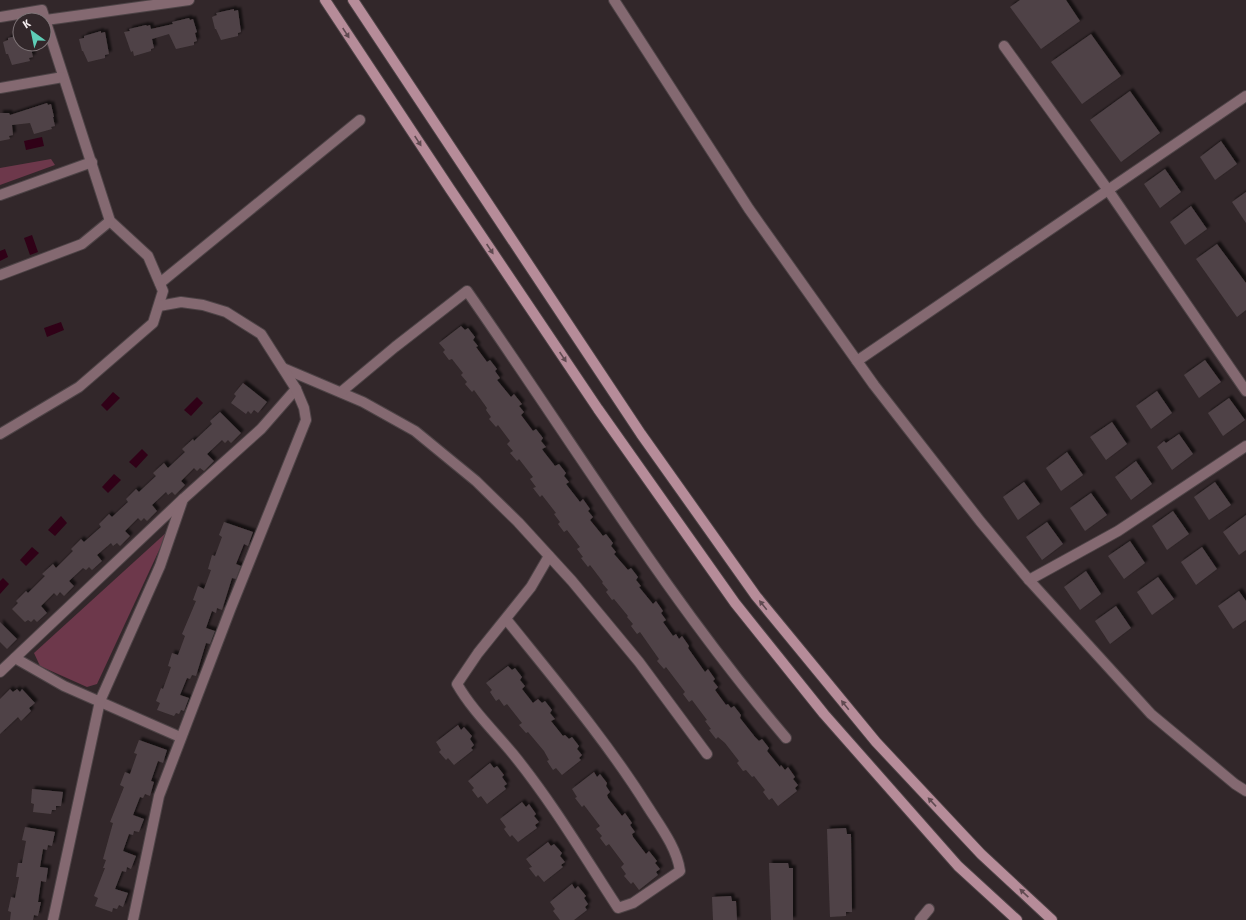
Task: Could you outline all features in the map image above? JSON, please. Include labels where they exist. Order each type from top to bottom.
[{"type":"street","points":[[52,19],[189,0]]},
{"type":"street","points":[[325,0],[598,409],[735,602],[824,714],[958,866],[1017,920]]},
{"type":"street","points":[[353,0],[641,434],[756,596],[876,742],[981,854],[1052,920]]},
{"type":"street","points":[[614,0],[749,209],[856,361],[980,522],[1029,580],[1152,714],[1235,784],[1246,791]]},
{"type":"street","points":[[28,12],[42,10],[43,12]]},
{"type":"street","points":[[0,16],[12,14]]},
{"type":"street","points":[[0,434],[80,388],[153,323],[163,291],[148,256],[110,221],[52,40]]},
{"type":"street","points":[[1004,46],[1108,190],[1246,391]]},
{"type":"street","points":[[0,88],[63,77]]},
{"type":"street","points":[[856,361],[1246,96]]},
{"type":"street","points":[[160,284],[360,120]]},
{"type":"street","points":[[0,195],[92,162]]},
{"type":"street","points":[[0,275],[82,244],[110,221]]},
{"type":"street","points":[[341,392],[395,347],[467,291],[661,578],[714,650],[786,738]]},
{"type":"street","points":[[132,920],[159,796],[180,737],[306,420],[304,408],[296,389],[261,334],[226,312],[203,305],[181,302],[159,306]]},
{"type":"street","points":[[283,368],[363,402],[415,431],[476,481],[549,556],[639,662],[707,754]]},
{"type":"street","points":[[0,672],[183,499],[261,429],[296,389]]},
{"type":"street","points":[[1029,580],[1118,530],[1246,446]]},
{"type":"street","points":[[53,920],[100,701],[160,566],[183,499]]},
{"type":"street","points":[[506,620],[621,764],[663,830],[678,860],[680,872],[633,903],[618,908],[560,817],[513,754],[465,698],[457,684],[478,653],[531,587],[549,556]]},
{"type":"street","points":[[15,658],[64,686],[180,737]]},
{"type":"street","points":[[920,920],[929,909]]},
{"type":"shaded area","points":[[42,137],[44,146],[26,150],[24,141]]},
{"type":"shaded area","points":[[51,159],[55,165],[0,185],[0,168]]},
{"type":"shaded area","points":[[32,235],[38,252],[30,255],[24,238]]},
{"type":"shaded area","points":[[5,249],[8,257],[0,261],[0,251]]},
{"type":"shaded area","points":[[61,322],[64,330],[47,337],[44,328]]},
{"type":"shaded area","points":[[113,392],[120,398],[107,411],[101,405]]},
{"type":"shaded area","points":[[197,397],[203,403],[191,416],[184,410]]},
{"type":"shaded area","points":[[142,449],[148,455],[136,468],[129,462]]},
{"type":"shaded area","points":[[114,474],[121,480],[108,493],[102,487]]},
{"type":"shaded area","points":[[61,516],[67,523],[55,536],[48,530]]},
{"type":"shaded area","points":[[168,531],[97,684],[87,687],[40,666],[34,653]]},
{"type":"shaded area","points":[[32,547],[39,553],[26,566],[20,560]]},
{"type":"shaded area","points":[[3,578],[9,584],[0,594],[0,581]]},
{"type":"building","points":[[1020,0],[1066,0],[1080,21],[1041,49],[1010,7]]},
{"type":"building","points":[[234,9],[234,11],[238,10],[241,32],[238,33],[238,36],[221,40],[215,29],[212,17],[217,15],[216,13]]},
{"type":"building","points":[[189,18],[190,20],[193,19],[197,32],[195,33],[197,41],[194,42],[194,45],[176,49],[169,34],[152,39],[154,48],[151,49],[151,51],[134,56],[133,51],[131,52],[124,32],[130,31],[129,29],[150,25],[151,29],[173,24],[172,22]]},
{"type":"building","points":[[101,31],[101,33],[105,32],[109,54],[105,55],[105,58],[88,62],[82,51],[79,39]]},
{"type":"building","points":[[1091,34],[1121,76],[1082,104],[1051,62]]},
{"type":"building","points":[[12,37],[12,52],[32,52],[33,57],[29,58],[30,61],[12,65],[8,54],[6,54],[3,42],[8,40],[8,38]]},
{"type":"building","points":[[1130,91],[1160,133],[1121,162],[1090,120]]},
{"type":"building","points":[[47,103],[48,105],[51,104],[54,117],[55,126],[51,127],[52,129],[34,134],[30,123],[12,125],[13,135],[9,136],[10,139],[0,141],[0,113],[9,113],[10,115]]},
{"type":"building","points":[[1221,141],[1237,164],[1215,180],[1200,157]]},
{"type":"building","points":[[1165,169],[1181,192],[1160,208],[1144,184]]},
{"type":"building","points":[[1246,192],[1246,223],[1232,202]]},
{"type":"building","points":[[1191,206],[1207,229],[1185,245],[1170,222]]},
{"type":"building","points":[[1217,244],[1246,283],[1246,310],[1237,317],[1196,259]]},
{"type":"building","points":[[461,326],[465,330],[468,328],[475,337],[473,340],[478,346],[476,347],[487,362],[490,360],[497,369],[495,371],[500,378],[497,380],[511,397],[514,394],[522,404],[519,406],[524,412],[521,415],[533,431],[536,429],[543,438],[541,441],[546,447],[542,449],[555,466],[559,464],[566,473],[564,476],[569,482],[566,484],[580,502],[583,499],[590,509],[588,511],[593,517],[590,520],[603,536],[606,534],[613,543],[611,546],[616,552],[614,554],[628,570],[631,568],[638,577],[636,580],[641,586],[639,587],[653,604],[656,601],[663,611],[661,613],[666,620],[663,622],[673,636],[676,634],[679,639],[682,636],[689,646],[688,648],[705,672],[708,669],[715,679],[713,681],[718,687],[715,690],[726,705],[728,704],[731,708],[734,706],[741,715],[740,718],[755,737],[759,741],[762,739],[769,748],[767,751],[780,767],[781,765],[785,770],[788,767],[795,777],[793,779],[798,785],[795,788],[797,791],[778,806],[772,798],[769,800],[763,792],[765,790],[754,776],[752,777],[746,770],[743,771],[737,763],[739,761],[725,743],[718,737],[716,739],[709,730],[711,729],[705,721],[707,720],[692,700],[689,702],[683,694],[685,692],[666,667],[664,669],[657,661],[659,659],[640,632],[637,634],[631,626],[633,624],[627,617],[628,616],[606,592],[608,590],[602,583],[603,582],[590,565],[588,567],[581,558],[583,557],[577,549],[580,547],[567,530],[564,532],[558,524],[560,522],[554,514],[556,513],[542,495],[540,497],[533,488],[536,487],[530,479],[533,477],[519,459],[517,461],[510,453],[513,451],[507,444],[510,441],[498,425],[496,427],[489,419],[491,417],[486,410],[487,408],[474,390],[472,392],[465,384],[467,382],[461,375],[463,373],[452,359],[449,360],[443,352],[445,350],[439,343]]},
{"type":"building","points":[[1205,360],[1221,382],[1199,398],[1184,375]]},
{"type":"building","points":[[243,383],[267,402],[258,413],[254,410],[251,414],[248,411],[246,414],[231,403],[236,396],[234,394]]},
{"type":"building","points":[[1157,391],[1172,413],[1151,429],[1136,406]]},
{"type":"building","points":[[1229,398],[1245,420],[1223,436],[1208,413]]},
{"type":"building","points":[[220,412],[241,433],[231,443],[228,440],[225,443],[222,440],[207,454],[214,461],[204,471],[200,468],[197,471],[194,468],[181,481],[185,485],[175,495],[172,492],[168,495],[166,492],[152,505],[157,511],[147,521],[144,518],[141,521],[138,518],[125,531],[130,536],[120,546],[117,543],[113,546],[111,543],[97,555],[102,561],[92,570],[89,567],[86,570],[83,568],[69,581],[74,586],[64,596],[60,592],[57,596],[54,593],[41,606],[47,613],[37,622],[34,619],[31,622],[28,620],[25,622],[12,609],[18,603],[16,601],[26,591],[28,593],[45,576],[42,574],[53,564],[56,568],[73,551],[71,549],[81,539],[84,542],[101,527],[99,524],[109,514],[112,517],[128,502],[126,499],[136,489],[139,492],[156,476],[153,473],[164,463],[168,468],[185,452],[182,449],[193,439],[194,441],[212,424],[210,421]]},
{"type":"building","points":[[1112,422],[1127,444],[1106,460],[1090,437]]},
{"type":"building","points":[[1179,434],[1193,454],[1172,470],[1157,447],[1164,441],[1166,443]]},
{"type":"building","points":[[1067,452],[1083,475],[1061,491],[1046,468]]},
{"type":"building","points":[[1136,461],[1152,484],[1131,500],[1115,477]]},
{"type":"building","points":[[1024,482],[1040,504],[1018,520],[1003,497]]},
{"type":"building","points":[[1215,482],[1231,505],[1209,520],[1194,497]]},
{"type":"building","points":[[1091,493],[1107,515],[1085,531],[1070,508]]},
{"type":"building","points":[[1173,511],[1189,534],[1167,550],[1152,526]]},
{"type":"building","points":[[1246,515],[1246,550],[1239,555],[1223,532]]},
{"type":"building","points":[[224,522],[253,532],[248,546],[244,544],[236,564],[241,566],[236,579],[232,578],[222,610],[217,608],[216,613],[212,611],[206,628],[215,631],[210,644],[206,643],[196,676],[192,675],[190,679],[187,678],[180,695],[189,698],[184,711],[181,710],[179,714],[176,713],[174,716],[157,710],[160,703],[156,701],[161,688],[163,689],[171,667],[168,666],[172,653],[178,655],[185,636],[182,634],[196,601],[193,600],[198,586],[204,589],[211,570],[208,569],[212,555],[215,556],[222,537],[219,535]]},
{"type":"building","points":[[1047,522],[1063,544],[1042,560],[1026,537]]},
{"type":"building","points":[[1130,541],[1145,563],[1124,579],[1108,556]]},
{"type":"building","points":[[1202,547],[1217,569],[1196,585],[1181,562]]},
{"type":"building","points":[[1086,571],[1101,594],[1080,610],[1064,587]]},
{"type":"building","points":[[1158,577],[1174,599],[1152,615],[1137,592]]},
{"type":"building","points":[[1239,591],[1246,601],[1246,620],[1233,629],[1218,606]]},
{"type":"building","points":[[1116,606],[1131,628],[1110,644],[1095,621]]},
{"type":"building","points":[[0,622],[17,639],[7,649],[0,642]]},
{"type":"building","points":[[508,666],[512,670],[515,668],[522,677],[520,680],[525,686],[522,689],[533,703],[538,699],[542,703],[545,701],[552,710],[550,713],[555,719],[551,721],[563,736],[565,735],[569,739],[572,737],[579,746],[577,749],[582,755],[579,758],[581,760],[562,775],[556,768],[553,770],[547,761],[549,760],[544,751],[528,732],[526,733],[519,725],[522,723],[507,704],[504,706],[499,699],[496,701],[490,692],[492,690],[486,683]]},
{"type":"building","points":[[10,689],[13,692],[17,689],[20,692],[22,689],[35,703],[29,708],[31,711],[21,721],[18,717],[0,734],[0,699]]},
{"type":"building","points":[[458,725],[461,730],[464,727],[472,736],[470,739],[474,745],[471,748],[473,750],[454,765],[448,758],[446,760],[439,752],[441,750],[436,742]]},
{"type":"building","points":[[139,740],[167,750],[163,763],[158,761],[151,781],[154,782],[150,796],[145,794],[143,798],[140,797],[133,815],[144,819],[139,832],[134,831],[133,835],[129,834],[123,851],[136,856],[131,869],[127,867],[126,872],[122,871],[115,889],[128,893],[123,907],[119,905],[117,909],[113,908],[112,912],[95,906],[98,898],[94,896],[105,868],[103,868],[106,860],[103,859],[113,823],[110,822],[124,787],[120,785],[125,772],[130,774],[137,754],[134,753]]},
{"type":"building","points":[[490,763],[494,768],[497,766],[504,775],[502,777],[507,784],[504,786],[506,789],[487,804],[481,796],[478,798],[472,790],[474,788],[468,781]]},
{"type":"building","points":[[594,772],[597,777],[600,774],[607,783],[606,786],[610,792],[607,795],[608,798],[622,816],[625,813],[632,823],[630,825],[635,832],[632,834],[633,837],[646,854],[649,851],[657,861],[655,863],[660,869],[656,872],[658,875],[639,890],[633,882],[631,884],[624,876],[626,874],[621,867],[624,864],[609,844],[606,846],[600,838],[602,836],[596,829],[600,826],[584,805],[582,807],[575,798],[577,797],[572,789]]},
{"type":"building","points":[[32,789],[63,792],[61,806],[56,806],[56,810],[52,810],[51,814],[33,812],[34,804],[31,803]]},
{"type":"building","points":[[522,802],[526,807],[529,804],[536,814],[534,816],[539,822],[535,825],[537,828],[518,842],[512,835],[510,837],[504,829],[506,827],[500,819]]},
{"type":"building","points":[[25,827],[55,832],[52,846],[48,845],[47,850],[43,849],[40,867],[48,868],[46,882],[41,881],[38,902],[41,902],[38,916],[34,915],[33,920],[10,920],[11,912],[8,911],[11,897],[15,898],[19,877],[16,877],[18,863],[22,863],[26,841],[22,840]]},
{"type":"building","points":[[846,828],[847,834],[851,834],[852,912],[846,912],[846,916],[830,917],[827,829]]},
{"type":"building","points":[[548,842],[551,846],[554,844],[562,853],[560,856],[565,862],[561,865],[563,867],[544,882],[538,875],[536,877],[529,868],[532,867],[526,859]]},
{"type":"building","points":[[769,863],[788,863],[789,868],[793,868],[793,920],[771,920]]},
{"type":"building","points":[[572,884],[575,889],[578,886],[586,896],[584,898],[588,904],[585,907],[587,910],[574,920],[560,920],[553,911],[555,909],[550,902]]},
{"type":"building","points":[[731,896],[732,901],[736,901],[737,920],[713,920],[712,897]]}]
